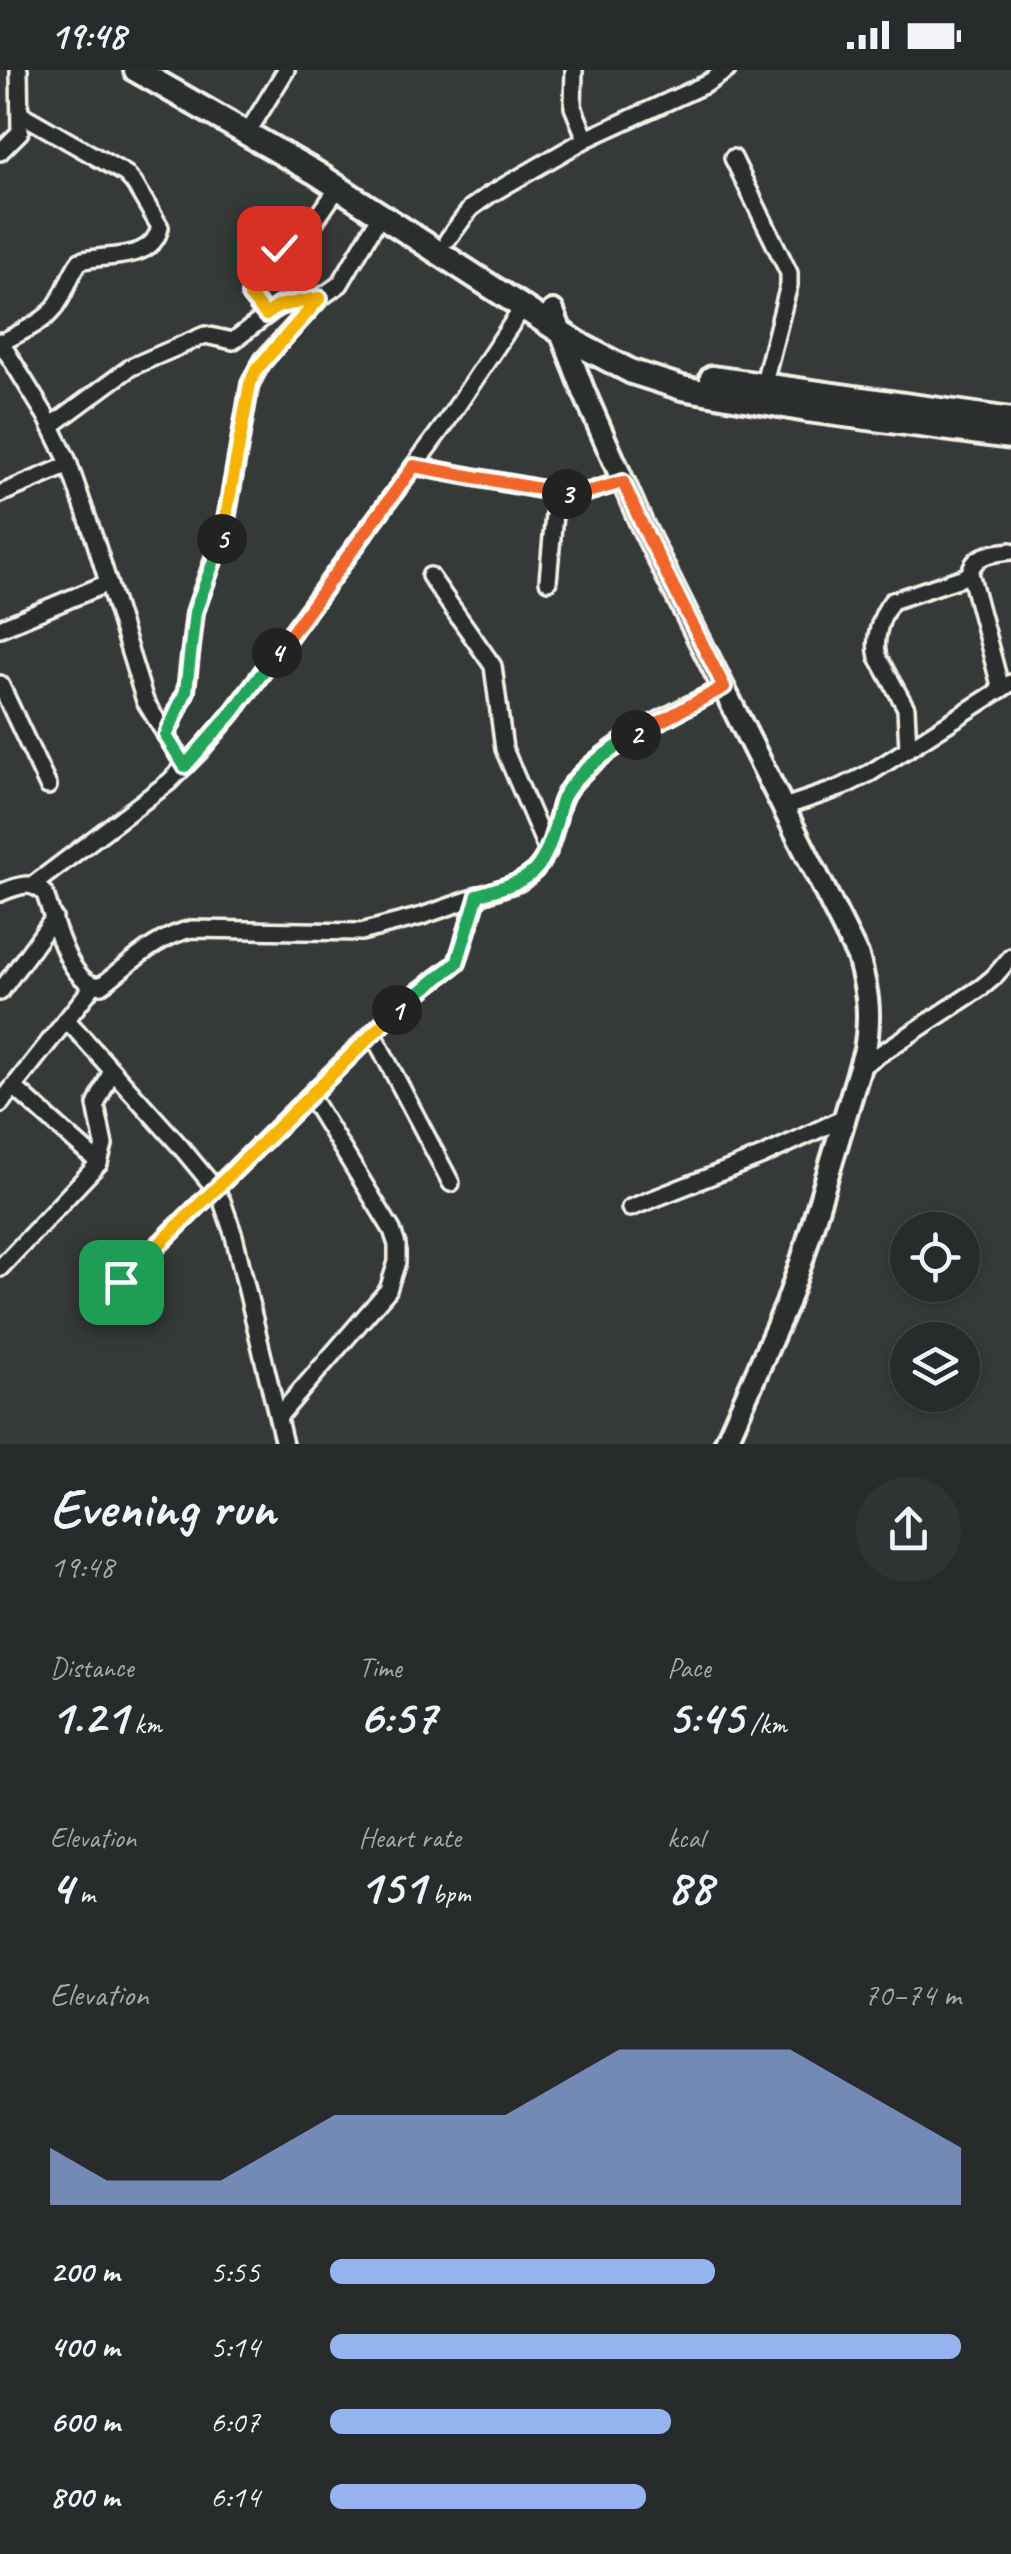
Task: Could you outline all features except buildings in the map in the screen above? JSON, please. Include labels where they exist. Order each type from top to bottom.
[{"type":"highway","points":[[136,70],[381,214],[524,308],[658,367],[763,386],[1011,420]]},
{"type":"highway","points":[[162,70],[448,239],[556,321],[632,372],[682,388],[808,410],[1011,437]]},
{"type":"main road","points":[[556,321],[642,525],[858,957],[867,990],[870,1020],[846,1117],[786,1306],[725,1444]]},
{"type":"street","points":[[0,152],[18,137],[18,70]]},
{"type":"street","points":[[254,122],[286,70]]},
{"type":"street","points":[[574,70],[573,107],[586,139]]},
{"type":"street","points":[[448,239],[480,200],[586,139],[728,70]]},
{"type":"street","points":[[21,114],[126,174],[160,226],[157,237],[136,253],[80,261],[48,316],[0,342],[5,360],[51,426],[69,465],[144,701],[185,766]]},
{"type":"street","points":[[732,158],[789,274],[763,386]]},
{"type":"street","points":[[266,315],[250,296],[251,285],[279,248],[306,234],[338,188]]},
{"type":"street","points":[[166,736],[186,691],[195,612],[226,526],[250,384],[263,360],[320,298],[340,284],[381,214]]},
{"type":"street","points":[[51,426],[132,367],[205,334],[233,342],[278,306],[320,298]]},
{"type":"street","points":[[33,886],[169,782],[233,712],[414,466],[524,308]]},
{"type":"street","points":[[0,494],[69,465]]},
{"type":"street","points":[[414,466],[556,492],[588,492],[623,482]]},
{"type":"street","points":[[548,580],[556,492]]},
{"type":"street","points":[[784,808],[870,773],[1006,686],[970,568],[978,558],[1011,550]]},
{"type":"street","points":[[908,749],[906,708],[876,649],[886,609],[892,601],[970,575]]},
{"type":"street","points":[[430,576],[493,666],[502,743],[548,852]]},
{"type":"street","points":[[0,628],[108,583]]},
{"type":"street","points":[[0,684],[48,786]]},
{"type":"street","points":[[0,893],[18,886],[33,886],[46,894],[72,966],[80,978],[93,986],[102,985],[164,938],[192,929],[361,932],[422,916],[520,882],[540,867],[548,852],[561,801],[588,768],[665,717],[724,687]]},
{"type":"street","points":[[121,1282],[408,999],[457,963],[478,895]]},
{"type":"street","points":[[0,992],[54,918]]},
{"type":"street","points":[[860,1067],[982,987],[1011,957]]},
{"type":"street","points":[[0,1104],[93,986]]},
{"type":"street","points":[[66,1019],[215,1189],[222,1202],[234,1236],[284,1444]]},
{"type":"street","points":[[372,1034],[451,1183]]},
{"type":"street","points":[[0,1268],[99,1163],[104,1145],[96,1105],[112,1070]]},
{"type":"street","points":[[14,1086],[99,1163]]},
{"type":"street","points":[[278,1417],[388,1290],[397,1262],[397,1245],[386,1219],[310,1096]]},
{"type":"street","points":[[630,1208],[762,1156],[846,1117]]},
{"type":"route","points":[[121,1282],[402,1004],[457,963],[478,895],[520,882],[540,867],[548,852],[561,801],[588,768],[665,717],[724,687],[623,482],[566,494],[414,466],[233,712],[185,766],[166,736],[186,691],[195,612],[226,526],[250,384],[263,360],[320,298],[278,306],[266,315],[250,296],[251,285],[279,248]]}]
